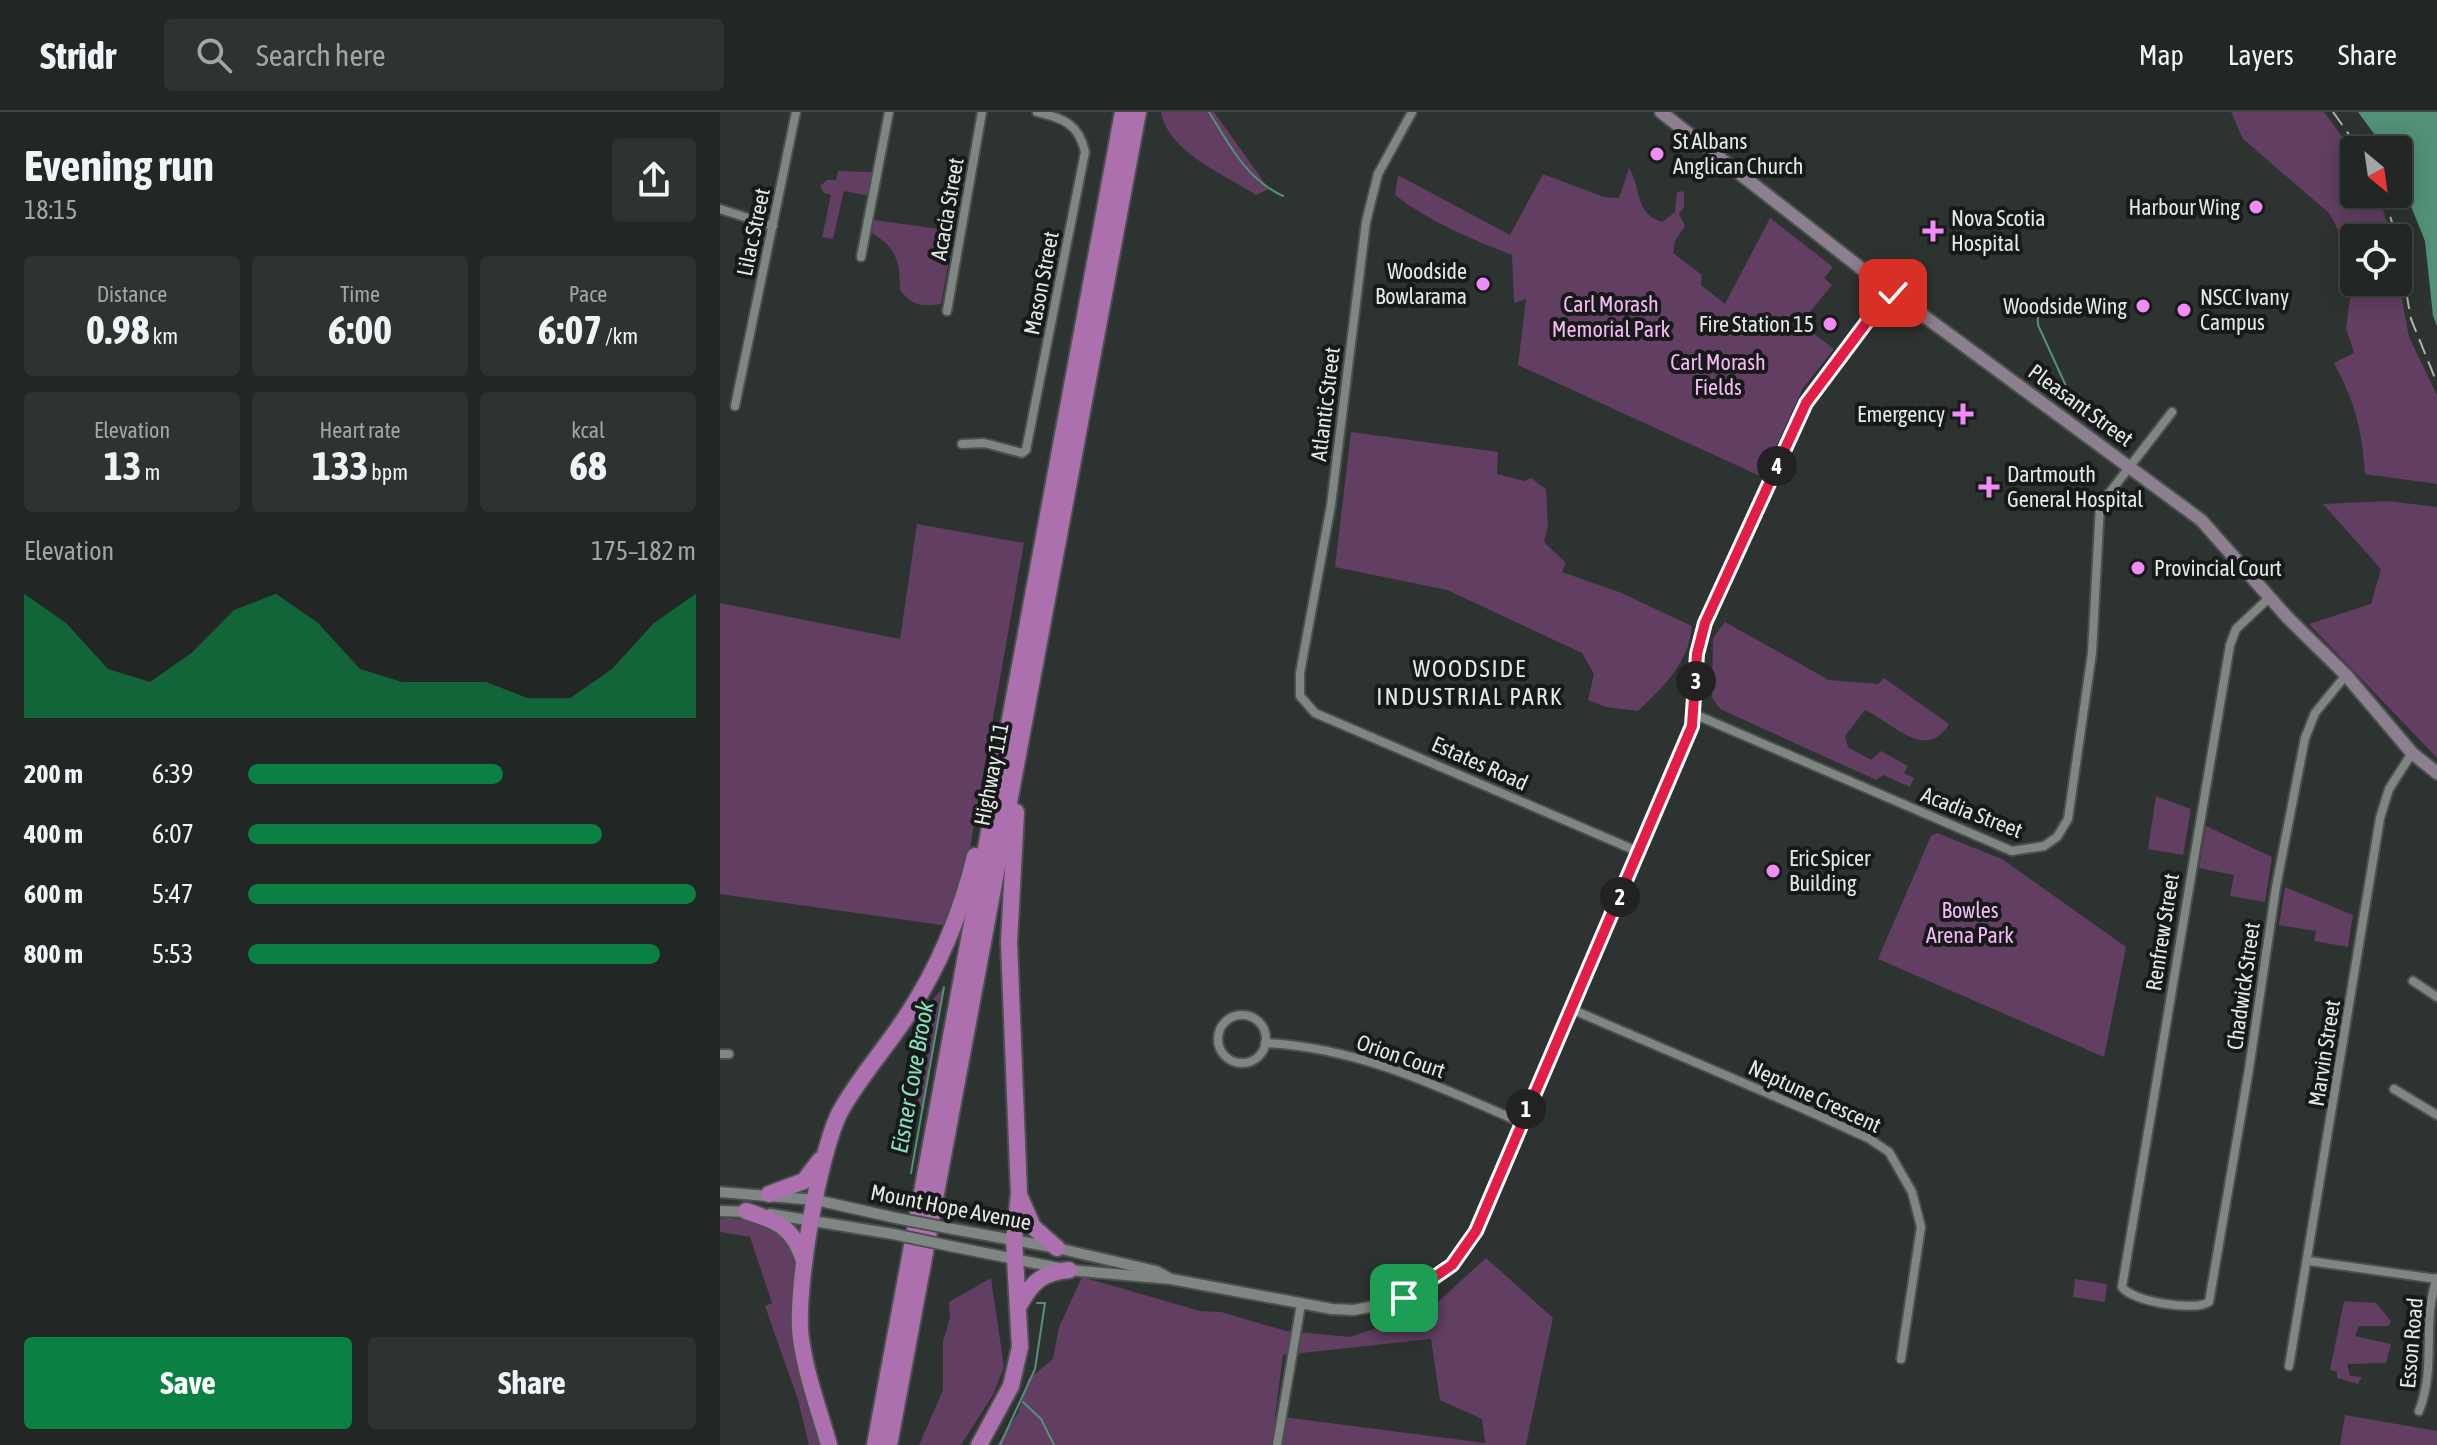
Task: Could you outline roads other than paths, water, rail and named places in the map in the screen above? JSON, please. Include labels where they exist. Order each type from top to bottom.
[{"type":"highway","name":"Highway 111","points":[[875,1445],[1123,112]]},
{"type":"highway","name":"Highway 111","points":[[889,1445],[1138,112]]},
{"type":"highway","points":[[769,1194],[804,1181],[817,1168],[846,1103],[924,989],[956,921],[978,845],[1036,581]]},
{"type":"highway","points":[[979,1445],[1015,1372],[1020,1347],[1014,1240],[1019,1194],[1010,897],[1032,676]]},
{"type":"highway","points":[[829,1141],[816,1200],[799,1310],[801,1338],[829,1445]]},
{"type":"highway","points":[[1019,1194],[1033,1227],[1057,1248]]},
{"type":"highway","points":[[746,1211],[779,1222],[792,1233],[805,1264]]},
{"type":"highway","points":[[1019,1306],[1037,1279],[1051,1271],[1069,1270]]},
{"type":"main road","name":"Pleasant Street","points":[[1661,112],[1890,291],[2201,520],[2346,675],[2412,753],[2437,773]]},
{"type":"street","name":"Lilac Street","points":[[735,406],[796,112]]},
{"type":"street","points":[[861,257],[889,112]]},
{"type":"street","name":"Acacia Street","points":[[947,311],[982,112]]},
{"type":"street","name":"Mason Street","points":[[962,444],[984,443],[1022,453],[1026,450],[1084,161],[1083,142],[1073,126],[1061,117],[1037,112]]},
{"type":"street","name":"Atlantic Street","points":[[1306,707],[1299,684],[1331,505],[1366,222],[1378,174],[1412,112]]},
{"type":"street","points":[[720,209],[773,226]]},
{"type":"street","name":"Mount Hope Avenue","points":[[720,1211],[746,1211],[813,1220],[1069,1270],[1171,1279],[1301,1304],[1354,1310],[1404,1298],[1435,1279],[1452,1265],[1476,1231],[1520,1122],[1639,852],[1694,714],[1701,633],[1797,421],[1823,376],[1890,291]]},
{"type":"street","name":"Acadia Street","points":[[1694,714],[2012,851],[2044,846],[2063,829],[2072,804],[2092,653],[2100,505],[2172,412]]},
{"type":"street","name":"Renfrew Street","points":[[2197,1307],[2130,1297],[2122,1287],[2230,645],[2236,629],[2270,597]]},
{"type":"street","name":"Chadwick Street","points":[[2197,1307],[2204,1305],[2210,1297],[2276,887],[2305,738],[2315,713],[2346,675]]},
{"type":"street","name":"Estates Road","points":[[1306,707],[1639,852]]},
{"type":"street","name":"Marvin Street","points":[[2289,1366],[2309,1261],[2380,818],[2389,789],[2412,753]]},
{"type":"street","points":[[2413,981],[2437,997]]},
{"type":"street","name":"Neptune Crescent","points":[[1571,1009],[1804,1109],[1868,1138],[1889,1152],[1912,1192],[1921,1227],[1901,1359]]},
{"type":"street","points":[[1242,1014],[1259,1021],[1266,1036],[1265,1043],[1258,1057],[1239,1063],[1223,1054],[1218,1038],[1225,1021],[1242,1014]]},
{"type":"street","name":"Orion Court","points":[[1265,1043],[1294,1045],[1376,1063],[1520,1122]]},
{"type":"street","points":[[2394,1089],[2437,1115]]},
{"type":"street","name":"Mount Hope Avenue","points":[[720,1192],[816,1200],[1057,1248],[1156,1271],[1171,1279]]},
{"type":"street","points":[[2309,1261],[2437,1279]]},
{"type":"street","name":"Esson Road","points":[[2419,1411],[2431,1378],[2427,1319],[2437,1279]]},
{"type":"street","points":[[1277,1445],[1301,1304]]},
{"type":"waterway","points":[[1209,112],[1249,170],[1283,196]]},
{"type":"waterway","points":[[2037,301],[2038,325],[2072,399]]},
{"type":"waterway","name":"Eisner Cove Brook","points":[[911,1173],[944,987]]},
{"type":"waterway","name":"Eisner Cove Brook","points":[[1000,1445],[1035,1369],[1045,1303],[1037,1303]]},
{"type":"waterway","name":"Eisner Cove Brook","points":[[1023,1402],[1041,1419],[1054,1445]]},
{"type":"railway","points":[[2333,112],[2350,136]]},
{"type":"railway","points":[[2387,208],[2393,224]]},
{"type":"railway","points":[[2407,296],[2411,319],[2437,383]]},
{"type":"place","name":"St Albans Anglican Church","points":[[1657,154]]},
{"type":"place","name":"Harbour Wing","points":[[2256,207]]},
{"type":"place","name":"Nova Scotia Hospital","points":[[1933,231]]},
{"type":"place","name":"Woodside Bowlarama","points":[[1483,284]]},
{"type":"place","name":"Woodside Wing","points":[[2143,306]]},
{"type":"place","name":"NSCC Ivany Campus","points":[[2184,310]]},
{"type":"place","name":"Fire Station 15","points":[[1830,324]]},
{"type":"place","name":"Emergency","points":[[1963,414]]},
{"type":"place","name":"Dartmouth General Hospital","points":[[1989,487]]},
{"type":"place","name":"Provincial Court","points":[[2138,568]]},
{"type":"place","name":"Eric Spicer Building","points":[[1773,871]]},
{"type":"district","name":"WOODSIDE INDUSTRIAL PARK","points":[[1470,682]]},
{"type":"park label","name":"Carl Morash Memorial Park","points":[[1611,316]]},
{"type":"park label","name":"Carl Morash Fields","points":[[1718,374]]},
{"type":"park label","name":"Bowles Arena Park","points":[[1970,922]]}]
